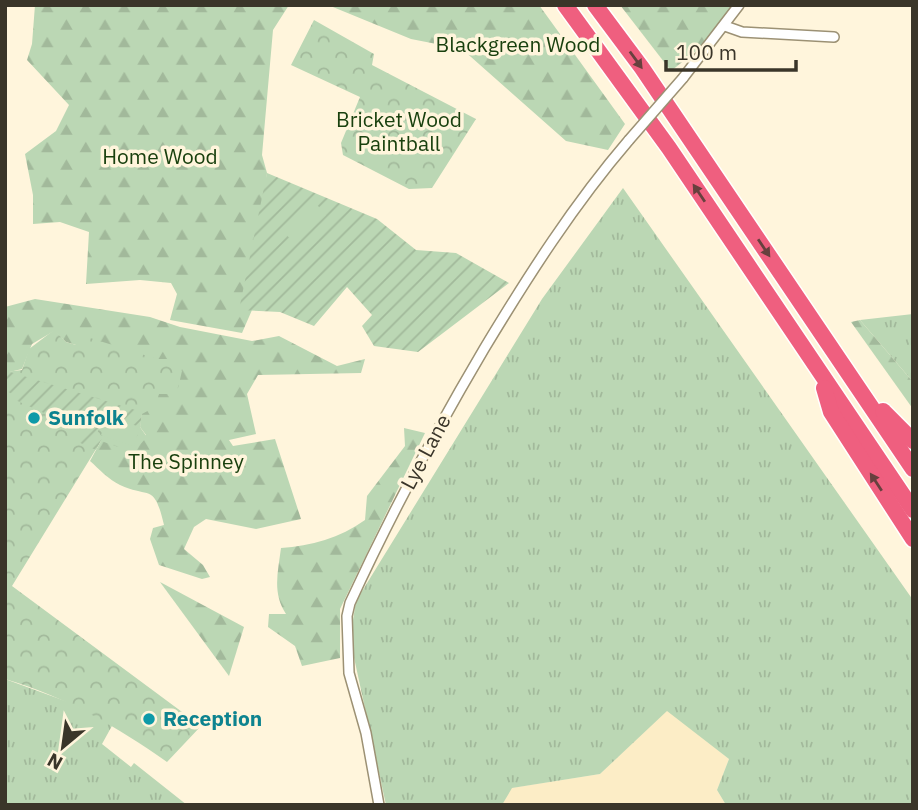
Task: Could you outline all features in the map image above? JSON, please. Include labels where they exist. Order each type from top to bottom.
[{"type":"highway","points":[[565,5],[669,148],[913,510]]},
{"type":"highway","points":[[595,5],[642,68],[913,469]]},
{"type":"highway","points":[[819,372],[831,412],[913,539]]},
{"type":"highway","points":[[861,390],[913,441]]},
{"type":"street","points":[[739,5],[725,26],[742,32],[834,37]]},
{"type":"street","name":"Lye Lane","points":[[379,805],[366,733],[349,673],[347,616],[350,603],[429,442],[517,293],[584,194],[725,26]]},
{"type":"shaded area","points":[[667,710],[729,759],[717,790],[726,805],[502,805],[511,788],[600,774]]},
{"type":"green space","name":"Home Wood","points":[[35,5],[289,5],[273,30],[262,155],[267,173],[252,310],[242,333],[170,320],[177,294],[171,283],[140,280],[86,284],[89,232],[60,222],[33,224],[33,195],[25,154],[56,131],[69,105],[27,60],[32,44]]},
{"type":"green space","name":"Blackgreen Wood","points":[[328,5],[539,5],[625,124],[608,150],[566,141],[462,49],[411,39]]},
{"type":"green space","name":"Blackgreen Wood","points":[[620,5],[732,5],[706,43],[671,71]]},
{"type":"green space","name":"Bricket Wood Paintball","points":[[314,20],[374,54],[372,65],[476,119],[432,188],[409,189],[343,155],[341,143],[360,97],[291,65]]},
{"type":"green space","points":[[267,173],[377,219],[416,250],[456,253],[509,283],[418,352],[374,346],[362,326],[372,315],[347,287],[314,326],[280,312],[239,310]]},
{"type":"green space","points":[[623,188],[913,600],[913,805],[726,805],[717,790],[729,759],[667,711],[600,774],[512,788],[502,805],[386,805],[350,639],[356,601],[542,299]]},
{"type":"green space","points":[[312,199],[326,215],[295,244],[281,229]]},
{"type":"green space","name":"The Spinney","points":[[35,299],[150,317],[180,327],[252,341],[279,336],[337,366],[365,359],[361,373],[258,375],[247,394],[256,434],[229,440],[233,446],[275,439],[301,519],[256,529],[206,519],[194,527],[184,549],[203,565],[210,577],[202,579],[159,565],[150,539],[153,528],[164,525],[154,497],[116,483],[90,461],[102,439],[131,449],[146,435],[140,427],[142,412],[76,345],[66,342],[54,331],[32,344],[22,369],[5,373],[5,307]]},
{"type":"green space","points":[[913,314],[913,382],[860,320]]},
{"type":"green space","points":[[860,320],[913,382],[913,409],[851,322]]},
{"type":"green space","points":[[54,330],[66,342],[76,345],[87,337],[157,359],[171,359],[182,371],[178,388],[168,394],[159,394],[155,407],[142,414],[140,427],[147,437],[133,452],[101,441],[12,586],[201,726],[167,762],[90,714],[49,694],[5,679],[5,372],[22,370],[29,349]]},
{"type":"green space","points":[[7,371],[142,412],[140,427],[104,415],[97,434],[103,436],[96,450],[76,441],[83,425],[69,418],[57,419],[11,398],[12,394],[5,390]]},
{"type":"green space","points":[[107,419],[139,430],[134,446],[101,435]]},
{"type":"green space","points":[[404,428],[425,433],[340,609],[340,658],[302,666],[295,646],[268,627],[269,614],[286,614],[277,590],[281,548],[325,540],[346,532],[365,520],[367,496],[405,446]]},
{"type":"green space","points":[[160,582],[244,627],[229,676]]},
{"type":"green space","points":[[5,679],[68,702],[113,724],[102,744],[131,767],[134,763],[187,805],[5,805]]},
{"type":"place","name":"Sunfolk","points":[[34,418]]},
{"type":"place","name":"Reception","points":[[149,719]]}]
